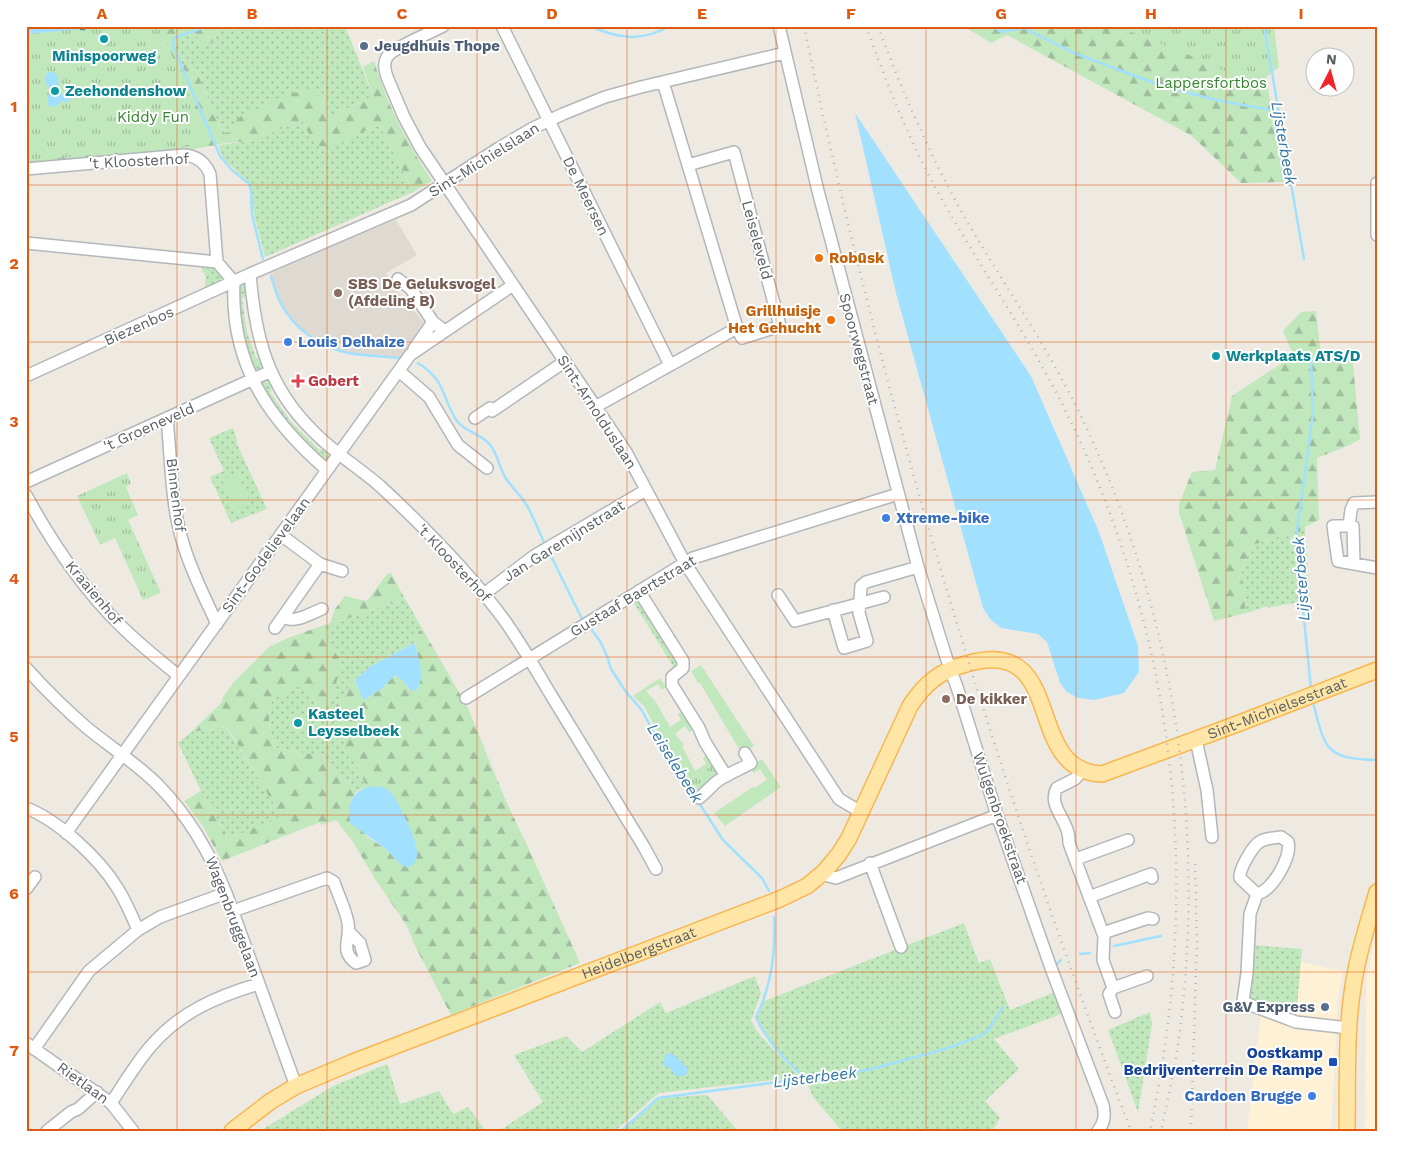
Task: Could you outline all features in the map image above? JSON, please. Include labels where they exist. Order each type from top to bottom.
[{"type":"main road","points":[[950,668],[983,659],[1010,663],[1019,668],[1027,675],[1036,688],[1056,745],[1082,771]]},
{"type":"main road","name":"Heidelbergstraat","points":[[232,1131],[271,1101],[296,1086],[353,1062],[780,899],[807,886],[824,872],[849,838],[910,706],[922,689],[950,668]]},
{"type":"main road","name":"Sint-Michielsestraat","points":[[1082,771],[1089,774],[1102,774],[1113,771],[1359,675],[1377,670]]},
{"type":"main road","name":"Sint-Michielsestraat","points":[[1359,675],[1377,674]]},
{"type":"main road","points":[[1347,1131],[1350,1028],[1356,970],[1377,892]]},
{"type":"street","name":"Sint-Arnolduslaan","points":[[443,26],[392,52],[387,56],[384,65],[387,77],[410,130],[444,184],[626,452],[685,563],[839,799],[861,812]]},
{"type":"street","name":"De Meersen","points":[[502,26],[670,365]]},
{"type":"street","name":"Spoorwegstraat","points":[[779,26],[820,200],[898,494],[918,567],[950,668]]},
{"type":"street","name":"Sint-Michielslaan","points":[[250,274],[411,205],[499,148],[548,120],[606,97],[784,53]]},
{"type":"street","points":[[595,407],[737,328],[662,82]]},
{"type":"street","name":"Leiseleveld","points":[[688,165],[734,152],[780,326],[742,338],[737,328]]},
{"type":"street","name":"'t Kloosterhof","points":[[26,169],[184,156],[197,158],[203,162],[210,174],[217,262]]},
{"type":"street","points":[[1377,183],[1377,234]]},
{"type":"street","points":[[26,243],[217,262],[234,282],[233,302],[238,334],[253,380],[270,410],[286,431],[327,470]]},
{"type":"street","name":"'t Kloosterhof","points":[[250,274],[256,325],[271,372],[283,395],[313,431],[390,495],[458,564],[484,594],[514,633],[656,869]]},
{"type":"street","name":"Biezenbos","points":[[26,376],[250,274]]},
{"type":"street","points":[[398,279],[411,289],[433,322],[445,331]]},
{"type":"street","name":"Sint-Godelievelaan","points":[[410,355],[513,285]]},
{"type":"street","name":"Sint-Godelievelaan","points":[[66,833],[433,322]]},
{"type":"street","points":[[475,418],[490,408],[492,411],[564,362]]},
{"type":"street","points":[[399,371],[429,397],[458,445],[487,468]]},
{"type":"street","name":"'t Groeneveld","points":[[26,482],[271,372]]},
{"type":"street","name":"Binnenhof","points":[[167,418],[175,505],[180,533],[184,548],[216,624]]},
{"type":"street","name":"Jan Garemijnstraat","points":[[484,594],[534,556],[646,490]]},
{"type":"street","name":"Gustaaf Baertstraat","points":[[466,698],[693,558],[898,494]]},
{"type":"street","name":"Kraaienhof","points":[[26,495],[62,555],[92,594],[128,633],[179,676]]},
{"type":"street","points":[[1349,526],[1354,503],[1377,502]]},
{"type":"street","points":[[1354,564],[1353,526],[1333,526],[1338,561],[1354,564],[1377,568]]},
{"type":"street","points":[[280,535],[320,564],[342,570]]},
{"type":"street","points":[[275,628],[320,564]]},
{"type":"street","points":[[833,610],[844,648],[868,641],[859,613],[860,589],[863,584],[918,567]]},
{"type":"street","points":[[639,591],[683,661],[682,668],[672,677],[672,685],[726,776]]},
{"type":"street","points":[[778,595],[795,621],[884,597]]},
{"type":"street","points":[[284,616],[288,620],[294,620],[322,609]]},
{"type":"street","name":"Wagenbruggelaan","points":[[26,668],[68,711],[153,780],[182,812],[204,846],[226,893],[296,1086]]},
{"type":"street","name":"Wulgenbroekstraat","points":[[950,668],[997,815],[1051,968],[1103,1105],[1104,1119],[1098,1131]]},
{"type":"street","name":"Sint-Michielsestraat","points":[[1196,740],[1207,790],[1212,837]]},
{"type":"street","points":[[699,798],[726,776],[736,773],[751,763],[745,753]]},
{"type":"street","points":[[1082,771],[1075,779],[1060,786],[1054,795],[1056,807],[1067,828],[1069,843],[1103,933],[1103,960],[1113,988]]},
{"type":"street","points":[[26,808],[42,815],[66,833],[104,869],[118,889],[138,930]]},
{"type":"street","points":[[824,872],[828,876],[836,878],[870,863],[997,815]]},
{"type":"street","points":[[1281,837],[1288,842],[1287,860],[1270,888],[1263,893],[1257,894],[1240,878],[1241,868],[1258,842],[1281,837]]},
{"type":"street","points":[[1076,859],[1128,840]]},
{"type":"street","points":[[870,863],[901,947]]},
{"type":"street","points":[[1089,897],[1151,874],[1152,878]]},
{"type":"street","points":[[26,889],[35,877]]},
{"type":"street","points":[[233,912],[326,878],[334,882],[348,921],[348,931]]},
{"type":"street","points":[[30,1046],[89,971],[138,930],[160,917],[226,893]]},
{"type":"street","points":[[1257,894],[1250,914],[1247,973],[1243,1000],[1248,1004],[1286,1019],[1315,1025],[1350,1028]]},
{"type":"street","points":[[1103,933],[1152,918]]},
{"type":"street","points":[[1115,1012],[1109,994],[1113,988],[1147,976]]},
{"type":"street","points":[[111,1103],[151,1046],[180,1018],[218,998],[258,984]]},
{"type":"street","name":"Rietlaan","points":[[30,1046],[111,1103],[133,1131]]},
{"type":"street","points":[[47,1131],[71,1112],[78,1109],[97,1092]]},
{"type":"shaded area","name":"SBS De Geluksvogel (Afdeling B)","points":[[396,220],[417,255],[386,273],[392,285],[425,324],[400,358],[349,353],[333,349],[304,333],[288,316],[280,302],[270,274]]},
{"type":"shaded area","points":[[1377,927],[1377,1131],[1365,1131],[1366,981]]},
{"type":"shaded area","points":[[1301,962],[1343,971],[1338,997],[1331,1131],[1247,1131],[1261,1015],[1295,1024]]},
{"type":"green space","name":"Kiddy Fun","points":[[26,26],[165,26],[167,43],[206,140],[183,146],[26,161]]},
{"type":"green space","name":"Kiddy Fun","points":[[118,26],[224,26],[211,43],[205,46],[200,45],[196,33],[178,36],[175,43],[176,51],[183,67],[189,63],[195,67],[222,133],[232,132],[237,119],[243,115],[278,98],[299,92],[314,92],[322,99],[330,115],[334,115],[373,96],[363,67],[374,61],[398,123],[432,181],[413,192],[379,124],[337,145],[328,147],[320,146],[312,141],[302,120],[251,141],[225,143],[180,152],[26,165],[26,150]]},
{"type":"green space","points":[[224,26],[345,26],[373,96],[334,115],[330,115],[323,100],[234,128],[232,133],[222,133],[195,67],[183,67],[176,51],[175,43],[178,36],[196,33],[211,43]]},
{"type":"green space","name":"Lappersfortbos","points":[[964,26],[1262,26],[1267,83],[1285,182],[1241,183],[1192,136],[1007,35],[991,43]]},
{"type":"green space","points":[[1116,26],[1274,26],[1279,67],[1255,85],[1182,52]]},
{"type":"green space","points":[[302,120],[312,141],[362,132],[379,124],[413,192],[265,257],[254,214],[250,184],[223,158],[218,145],[251,141]]},
{"type":"green space","points":[[199,264],[213,265],[227,279],[204,291],[206,277]]},
{"type":"green space","points":[[244,285],[247,288],[247,295],[242,299],[247,331],[256,358],[263,361],[265,368],[262,371],[254,372],[246,357],[236,287]]},
{"type":"green space","points":[[1316,311],[1321,355],[1352,354],[1360,439],[1317,458],[1319,520],[1298,533],[1282,535],[1253,545],[1241,569],[1246,613],[1214,621],[1179,513],[1179,504],[1192,472],[1215,470],[1232,396],[1288,359],[1292,352],[1283,331],[1301,312]]},
{"type":"green space","points":[[268,380],[273,386],[270,392],[291,422],[319,450],[326,449],[331,454],[332,458],[324,464],[286,428],[260,382]]},
{"type":"green space","points":[[233,428],[237,444],[267,509],[231,523],[210,477],[224,471],[209,438]]},
{"type":"green space","points":[[127,473],[131,483],[126,487],[138,515],[128,520],[161,593],[143,600],[115,538],[100,545],[77,496]]},
{"type":"green space","points":[[238,473],[251,505],[234,511],[222,479]]},
{"type":"green space","points":[[1305,527],[1310,600],[1268,608],[1268,606],[1246,613],[1241,569],[1253,545],[1282,535],[1297,533]]},
{"type":"green space","points":[[391,573],[404,597],[398,601],[323,627],[340,662],[334,696],[326,705],[319,709],[310,691],[300,686],[273,699],[269,724],[276,748],[321,756],[357,791],[351,800],[366,836],[386,849],[400,864],[408,824],[388,790],[380,787],[367,787],[338,730],[343,725],[336,705],[348,693],[349,685],[355,680],[363,700],[380,690],[395,675],[411,691],[418,655],[414,643],[419,631],[423,630],[468,708],[505,799],[580,963],[451,1015],[414,944],[407,926],[375,879],[353,842],[336,820],[321,825],[320,822],[222,861],[202,825],[184,801],[201,791],[229,839],[281,816],[227,727],[191,732],[222,702],[223,697],[234,682],[269,647],[330,623],[335,609],[345,596],[367,601],[387,574]]},
{"type":"green space","points":[[404,597],[423,630],[419,631],[414,643],[371,666],[349,685],[348,693],[336,705],[343,725],[339,730],[367,787],[357,791],[321,756],[276,748],[269,724],[271,706],[273,699],[300,685],[310,691],[319,709],[340,663],[322,627],[398,601]]},
{"type":"green space","points":[[637,597],[677,661],[674,668],[632,600]]},
{"type":"green space","points":[[701,665],[754,746],[742,754],[691,671]]},
{"type":"green space","points":[[660,678],[666,687],[662,690],[658,684],[646,691],[656,702],[670,727],[681,720],[678,714],[682,711],[693,730],[689,732],[685,726],[675,734],[684,744],[682,746],[695,771],[706,764],[703,758],[707,755],[713,765],[688,780],[668,751],[644,706],[633,696]]},
{"type":"green space","points":[[226,727],[282,816],[229,839],[201,791],[178,743],[191,732]]},
{"type":"green space","points":[[762,759],[781,787],[725,826],[714,813],[767,780],[760,769],[754,773],[749,767]]},
{"type":"green space","points":[[712,765],[719,776],[704,785],[705,789],[695,795],[688,780]]},
{"type":"green space","points":[[964,923],[979,963],[990,959],[1010,1010],[1055,992],[1064,1013],[994,1039],[1019,1069],[985,1101],[1000,1118],[992,1131],[842,1131],[813,1097],[805,1078],[782,1056],[760,1027],[756,1017],[764,1001]]},
{"type":"green space","points":[[1253,945],[1302,949],[1296,1019],[1250,999]]},
{"type":"green space","points":[[755,976],[761,993],[751,1021],[759,1034],[800,1077],[659,1093],[615,1131],[499,1131],[543,1102],[514,1055],[566,1036],[582,1052],[660,1002],[666,1013]]},
{"type":"green space","points":[[1150,1012],[1152,1024],[1138,1112],[1108,1030]]},
{"type":"green space","points":[[387,1064],[400,1104],[439,1091],[453,1114],[468,1107],[486,1131],[260,1131],[333,1086]]},
{"type":"green space","points":[[708,1096],[738,1131],[621,1131],[658,1098]]},
{"type":"water","points":[[26,26],[118,26],[26,34]]},
{"type":"water","points":[[48,72],[53,72],[57,75],[59,83],[55,90],[64,96],[70,96],[70,102],[62,101],[55,107],[48,105],[47,96],[52,89],[45,82]]},
{"type":"water","points":[[855,113],[1031,376],[1099,532],[1138,646],[1139,672],[1124,693],[1094,700],[1078,698],[1067,692],[1060,683],[1047,642],[1038,634],[1001,628],[990,619],[983,608],[896,293]]},
{"type":"water","points":[[414,643],[421,666],[418,689],[411,691],[395,675],[380,690],[363,700],[355,680],[371,666]]},
{"type":"water","points":[[367,787],[387,789],[401,809],[414,838],[417,852],[415,862],[408,868],[400,864],[386,849],[350,823],[349,811],[351,801],[357,793]]},
{"type":"water","points":[[668,1053],[676,1057],[687,1067],[688,1072],[684,1076],[675,1076],[670,1068],[664,1066],[665,1055]]},
{"type":"waterway","name":"Leiselebeek","points":[[208,26],[175,38],[173,46],[220,156],[232,170],[249,184],[252,214],[263,259]]},
{"type":"waterway","name":"Leiselebeek","points":[[590,26],[611,34],[630,37],[649,35],[670,26]]},
{"type":"waterway","name":"Leiselebeek","points":[[993,26],[1001,32],[1024,28],[1074,53],[1162,86],[1220,101],[1278,111]]},
{"type":"waterway","name":"Lijsterbeek","points":[[1264,26],[1304,259]]},
{"type":"waterway","name":"Leiselebeek","points":[[271,276],[279,299],[286,311],[292,320],[308,335],[327,346],[348,353],[398,358]]},
{"type":"waterway","name":"Lijsterbeek","points":[[1311,356],[1313,414],[1296,538],[1311,689]]},
{"type":"waterway","name":"Leiselebeek","points":[[418,363],[427,369],[438,382],[458,423],[483,438],[491,446],[505,477],[526,504],[544,542]]},
{"type":"waterway","name":"Leiselebeek","points":[[550,554],[582,619]]},
{"type":"waterway","name":"Leiselebeek","points":[[591,629],[600,641],[611,669],[626,692],[641,709],[660,743],[723,840],[762,878],[769,891]]},
{"type":"waterway","name":"Lijsterbeek","points":[[1313,702],[1321,730],[1330,748],[1346,757],[1377,760]]},
{"type":"waterway","name":"Leiselebeek","points":[[774,917],[772,968],[766,993],[756,1017],[765,1034],[777,1050],[805,1078]]},
{"type":"waterway","name":"Lijsterbeek","points":[[1114,946],[1161,936]]},
{"type":"waterway","name":"Lijsterbeek","points":[[1080,954],[1090,953]]},
{"type":"waterway","name":"Lijsterbeek","points":[[1055,966],[1061,960]]},
{"type":"waterway","name":"Lijsterbeek","points":[[621,1131],[658,1098],[868,1070],[945,1049],[980,1036],[988,1031],[1003,1007]]},
{"type":"ferry route","points":[[58,26],[84,30],[90,26]]},
{"type":"railway","points":[[804,26],[835,167],[869,307],[945,585],[1033,860],[1131,1131]]},
{"type":"railway","points":[[866,26],[898,109],[936,189],[1042,366],[1097,480],[1129,569],[1153,660],[1168,753],[1176,846],[1175,941],[1166,1036],[1150,1131]]},
{"type":"railway","points":[[878,26],[896,73],[948,187],[1074,402],[1107,474],[1134,549],[1156,626],[1172,704],[1183,783],[1188,862],[1187,942],[1181,1021],[1161,1131]]},
{"type":"railway","points":[[1191,1131],[1197,942],[1195,862]]},
{"type":"place","name":"Minispoorweg","points":[[104,39]]},
{"type":"place","name":"Jeugdhuis Thope","points":[[364,46]]},
{"type":"place","name":"Zeehondenshow","points":[[55,91]]},
{"type":"place","name":"Robūsk","points":[[819,258]]},
{"type":"place","name":"SBS De Geluksvogel (Afdeling B)","points":[[338,293]]},
{"type":"place","name":"Grillhuisje Het Gehucht","points":[[831,320]]},
{"type":"place","name":"Louis Delhaize","points":[[288,342]]},
{"type":"place","name":"Werkplaats ATS/D","points":[[1216,356]]},
{"type":"place","name":"Gobert","points":[[298,381]]},
{"type":"place","name":"Xtreme-bike","points":[[886,518]]},
{"type":"place","name":"De kikker","points":[[946,699]]},
{"type":"place","name":"Kasteel Leysselbeek","points":[[298,723]]},
{"type":"place","name":"G&V Express","points":[[1325,1007]]},
{"type":"place","name":"Oostkamp Bedrijventerrein De Rampe","points":[[1333,1062]]},
{"type":"place","name":"Cardoen Brugge","points":[[1312,1096]]}]
